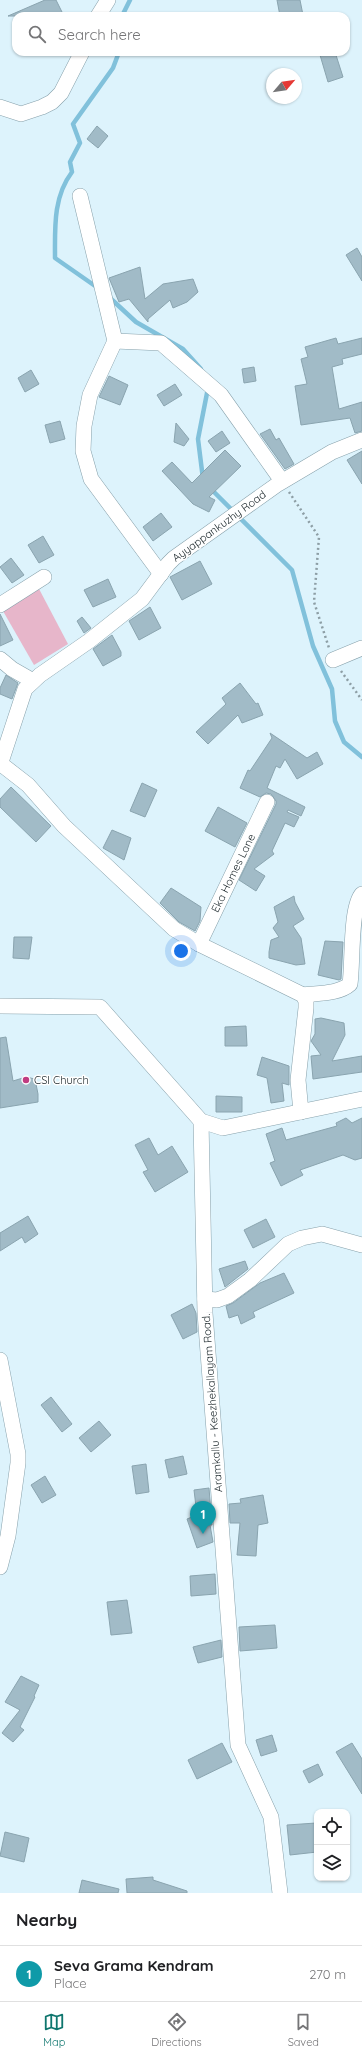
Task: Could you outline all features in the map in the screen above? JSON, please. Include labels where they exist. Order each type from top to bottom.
[{"type":"street","points":[[100,12],[108,0]]},
{"type":"street","points":[[0,108],[21,114],[47,104],[61,93],[80,56]]},
{"type":"street","points":[[80,196],[114,341],[90,396],[84,426],[83,451],[91,479],[161,574]]},
{"type":"street","points":[[114,341],[161,343],[221,395],[280,483]]},
{"type":"street","name":"Ayyappankuzhy Road","points":[[0,764],[25,689],[33,681],[89,641],[142,599],[174,558],[280,483],[332,452],[362,440]]},
{"type":"street","points":[[0,605],[44,577]]},
{"type":"street","points":[[333,660],[362,648]]},
{"type":"street","points":[[0,659],[12,670],[33,681]]},
{"type":"street","points":[[0,764],[28,785],[64,826],[174,929],[199,944],[303,995],[346,988],[350,984],[357,900],[362,894]]},
{"type":"street","name":"Eka Homes Lane","points":[[199,944],[267,802]]},
{"type":"street","points":[[301,1112],[298,1080],[306,1008],[306,1001],[303,995]]},
{"type":"street","points":[[0,1006],[100,1007],[200,1121],[223,1128],[362,1099]]},
{"type":"street","name":"Aramkallu - Keezhekallayam Road.","points":[[200,1121],[205,1299],[238,1745],[271,1817],[280,1893]]},
{"type":"street","points":[[205,1299],[217,1300],[228,1296],[250,1280],[288,1244],[302,1238],[322,1234],[362,1245]]},
{"type":"street","points":[[0,1360],[18,1454],[18,1463],[8,1536],[0,1567]]},
{"type":"path","points":[[280,483],[286,488],[319,537],[314,602],[315,610]]},
{"type":"shaded area","points":[[38,587],[68,644],[34,665],[3,611]]},
{"type":"building","points":[[45,0],[56,0],[62,12],[17,12]]},
{"type":"building","points":[[277,0],[300,0],[302,12],[279,12]]},
{"type":"building","points":[[320,56],[336,56],[343,77],[328,82]]},
{"type":"building","points":[[97,126],[108,136],[98,148],[87,139]]},
{"type":"building","points":[[357,248],[362,257],[362,281],[346,255]]},
{"type":"building","points":[[140,267],[145,299],[163,284],[193,279],[198,292],[187,302],[173,308],[170,300],[148,319],[148,322],[129,299],[119,302],[109,278]]},
{"type":"building","points":[[336,338],[338,344],[362,338],[362,354],[342,359],[343,364],[332,367],[339,409],[362,402],[362,431],[355,433],[350,418],[301,425],[295,386],[307,384],[301,359],[308,357],[305,347]]},
{"type":"building","points":[[254,367],[256,381],[244,383],[242,369]]},
{"type":"building","points":[[31,370],[39,384],[25,392],[18,378]]},
{"type":"building","points":[[109,376],[128,385],[120,405],[99,397]]},
{"type":"building","points":[[175,384],[182,395],[164,406],[157,395]]},
{"type":"building","points":[[60,421],[65,439],[50,443],[45,425]]},
{"type":"building","points":[[176,423],[189,439],[184,446],[174,442]]},
{"type":"building","points":[[270,429],[276,440],[279,438],[294,464],[285,469],[260,434]]},
{"type":"building","points":[[222,431],[230,443],[216,452],[208,441]]},
{"type":"building","points":[[225,450],[241,466],[209,497],[215,500],[209,512],[193,504],[162,471],[172,462],[192,483]]},
{"type":"building","points":[[362,451],[362,484],[347,460]]},
{"type":"building","points":[[161,513],[172,527],[153,541],[143,527]]},
{"type":"building","points":[[43,536],[54,555],[39,563],[28,545]]},
{"type":"building","points":[[11,558],[24,575],[12,583],[0,567]]},
{"type":"building","points":[[200,561],[212,584],[182,600],[170,577]]},
{"type":"building","points":[[108,579],[116,597],[93,607],[84,590]]},
{"type":"building","points":[[150,607],[161,628],[139,640],[129,621]]},
{"type":"building","points":[[0,614],[13,640],[0,646]]},
{"type":"building","points":[[82,617],[91,628],[84,633],[77,621]]},
{"type":"building","points":[[112,635],[121,652],[121,656],[103,666],[93,649]]},
{"type":"building","points":[[6,675],[18,683],[12,699],[0,694],[0,688]]},
{"type":"building","points":[[240,683],[256,704],[258,703],[263,715],[242,723],[238,715],[208,744],[196,732],[226,704],[222,698]]},
{"type":"building","points":[[270,733],[307,758],[317,752],[323,764],[297,779],[285,759],[280,768],[276,766],[267,788],[305,807],[301,816],[288,810],[287,812],[299,817],[294,827],[285,823],[272,851],[274,854],[254,869],[265,876],[256,891],[239,880],[276,804],[276,801],[271,794],[266,793],[260,797],[240,788],[248,770],[250,771],[272,738]]},
{"type":"building","points":[[142,783],[157,790],[145,817],[130,811]]},
{"type":"building","points":[[11,787],[51,826],[36,842],[0,807],[0,799]]},
{"type":"building","points":[[218,807],[247,823],[235,847],[205,831]]},
{"type":"building","points":[[112,830],[131,838],[124,860],[103,848]]},
{"type":"building","points":[[171,888],[201,907],[200,921],[195,931],[179,922],[160,903]]},
{"type":"building","points":[[294,896],[295,902],[304,919],[293,926],[301,938],[305,964],[296,965],[269,958],[271,940],[279,937],[273,928],[278,922],[274,907]]},
{"type":"building","points":[[14,937],[32,937],[29,959],[13,958]]},
{"type":"building","points":[[325,941],[343,942],[341,979],[339,980],[318,975]]},
{"type":"building","points":[[321,1018],[344,1023],[345,1035],[332,1061],[362,1056],[362,1072],[313,1079],[311,1056],[321,1055],[311,1041],[315,1034],[315,1019]]},
{"type":"building","points":[[246,1026],[247,1046],[225,1046],[225,1027]]},
{"type":"building","name":"CSI Church","points":[[6,1037],[13,1081],[26,1077],[35,1079],[38,1102],[0,1108],[0,1038]]},
{"type":"building","points":[[262,1057],[289,1066],[289,1085],[282,1083],[284,1101],[271,1103],[267,1078],[257,1075]]},
{"type":"building","points":[[216,1096],[242,1097],[242,1112],[216,1112]]},
{"type":"building","points":[[346,1118],[352,1123],[362,1118],[362,1158],[355,1160],[343,1155],[300,1170],[303,1175],[281,1186],[270,1163],[275,1161],[266,1134],[282,1128],[286,1140],[337,1126],[336,1123]]},
{"type":"building","points":[[149,1138],[158,1155],[172,1146],[188,1172],[155,1192],[143,1172],[148,1170],[135,1145]]},
{"type":"building","points":[[28,1216],[38,1234],[25,1243],[22,1237],[0,1251],[0,1233]]},
{"type":"building","points":[[266,1219],[275,1237],[253,1248],[244,1230]]},
{"type":"building","points":[[245,1261],[248,1269],[225,1287],[219,1269]]},
{"type":"building","points":[[284,1273],[294,1293],[253,1312],[255,1317],[241,1324],[238,1315],[229,1318],[226,1306],[233,1303],[260,1283]]},
{"type":"building","points":[[192,1304],[196,1313],[197,1332],[183,1339],[171,1315]]},
{"type":"building","points":[[51,1397],[72,1424],[62,1432],[41,1405]]},
{"type":"building","points":[[99,1421],[111,1435],[91,1452],[79,1438]]},
{"type":"building","points":[[183,1456],[187,1474],[169,1478],[165,1460]]},
{"type":"building","points":[[146,1464],[149,1492],[136,1494],[132,1466]]},
{"type":"building","points":[[45,1476],[56,1495],[42,1503],[31,1485]]},
{"type":"building","points":[[209,1488],[212,1525],[210,1525],[213,1542],[197,1548],[187,1519],[197,1515],[194,1490]]},
{"type":"building","points":[[263,1495],[268,1523],[258,1525],[256,1556],[237,1555],[240,1523],[230,1523],[229,1504],[241,1503],[240,1499]]},
{"type":"building","points":[[215,1574],[216,1594],[191,1596],[190,1576]]},
{"type":"building","points":[[127,1600],[132,1633],[111,1635],[107,1602]]},
{"type":"building","points":[[275,1625],[277,1648],[240,1651],[239,1627]]},
{"type":"building","points":[[221,1640],[222,1657],[198,1663],[193,1647]]},
{"type":"building","points":[[21,1676],[39,1685],[34,1696],[35,1697],[20,1727],[24,1730],[13,1742],[2,1733],[20,1710],[5,1702]]},
{"type":"building","points":[[272,1735],[277,1751],[261,1756],[256,1740]]},
{"type":"building","points":[[222,1743],[232,1762],[197,1779],[188,1760]]},
{"type":"building","points":[[352,1743],[362,1759],[362,1794],[336,1752]]},
{"type":"building","points":[[318,1764],[323,1775],[309,1783],[303,1771]]},
{"type":"building","points":[[314,1823],[314,1852],[290,1855],[287,1825]]},
{"type":"building","points":[[5,1832],[29,1838],[24,1862],[0,1856]]},
{"type":"building","points":[[153,1877],[153,1880],[187,1891],[187,1893],[127,1893],[126,1879]]},
{"type":"building","points":[[82,1880],[119,1889],[118,1893],[79,1893]]},
{"type":"waterway","points":[[124,12],[130,0]]},
{"type":"waterway","points":[[98,288],[55,258],[55,224],[61,192],[72,172],[70,162],[80,143],[73,124],[113,68],[118,56]]},
{"type":"waterway","points":[[109,297],[136,322],[183,349],[201,369]]},
{"type":"waterway","points":[[203,479],[198,439],[208,388]]},
{"type":"waterway","points":[[210,488],[292,570],[313,646],[332,689],[335,721],[344,742],[362,757]]},
{"type":"place","name":"CSI Church","points":[[26,1080]]},
{"type":"place","name":"Seva Grama Kendram","points":[[203,1534]]}]
